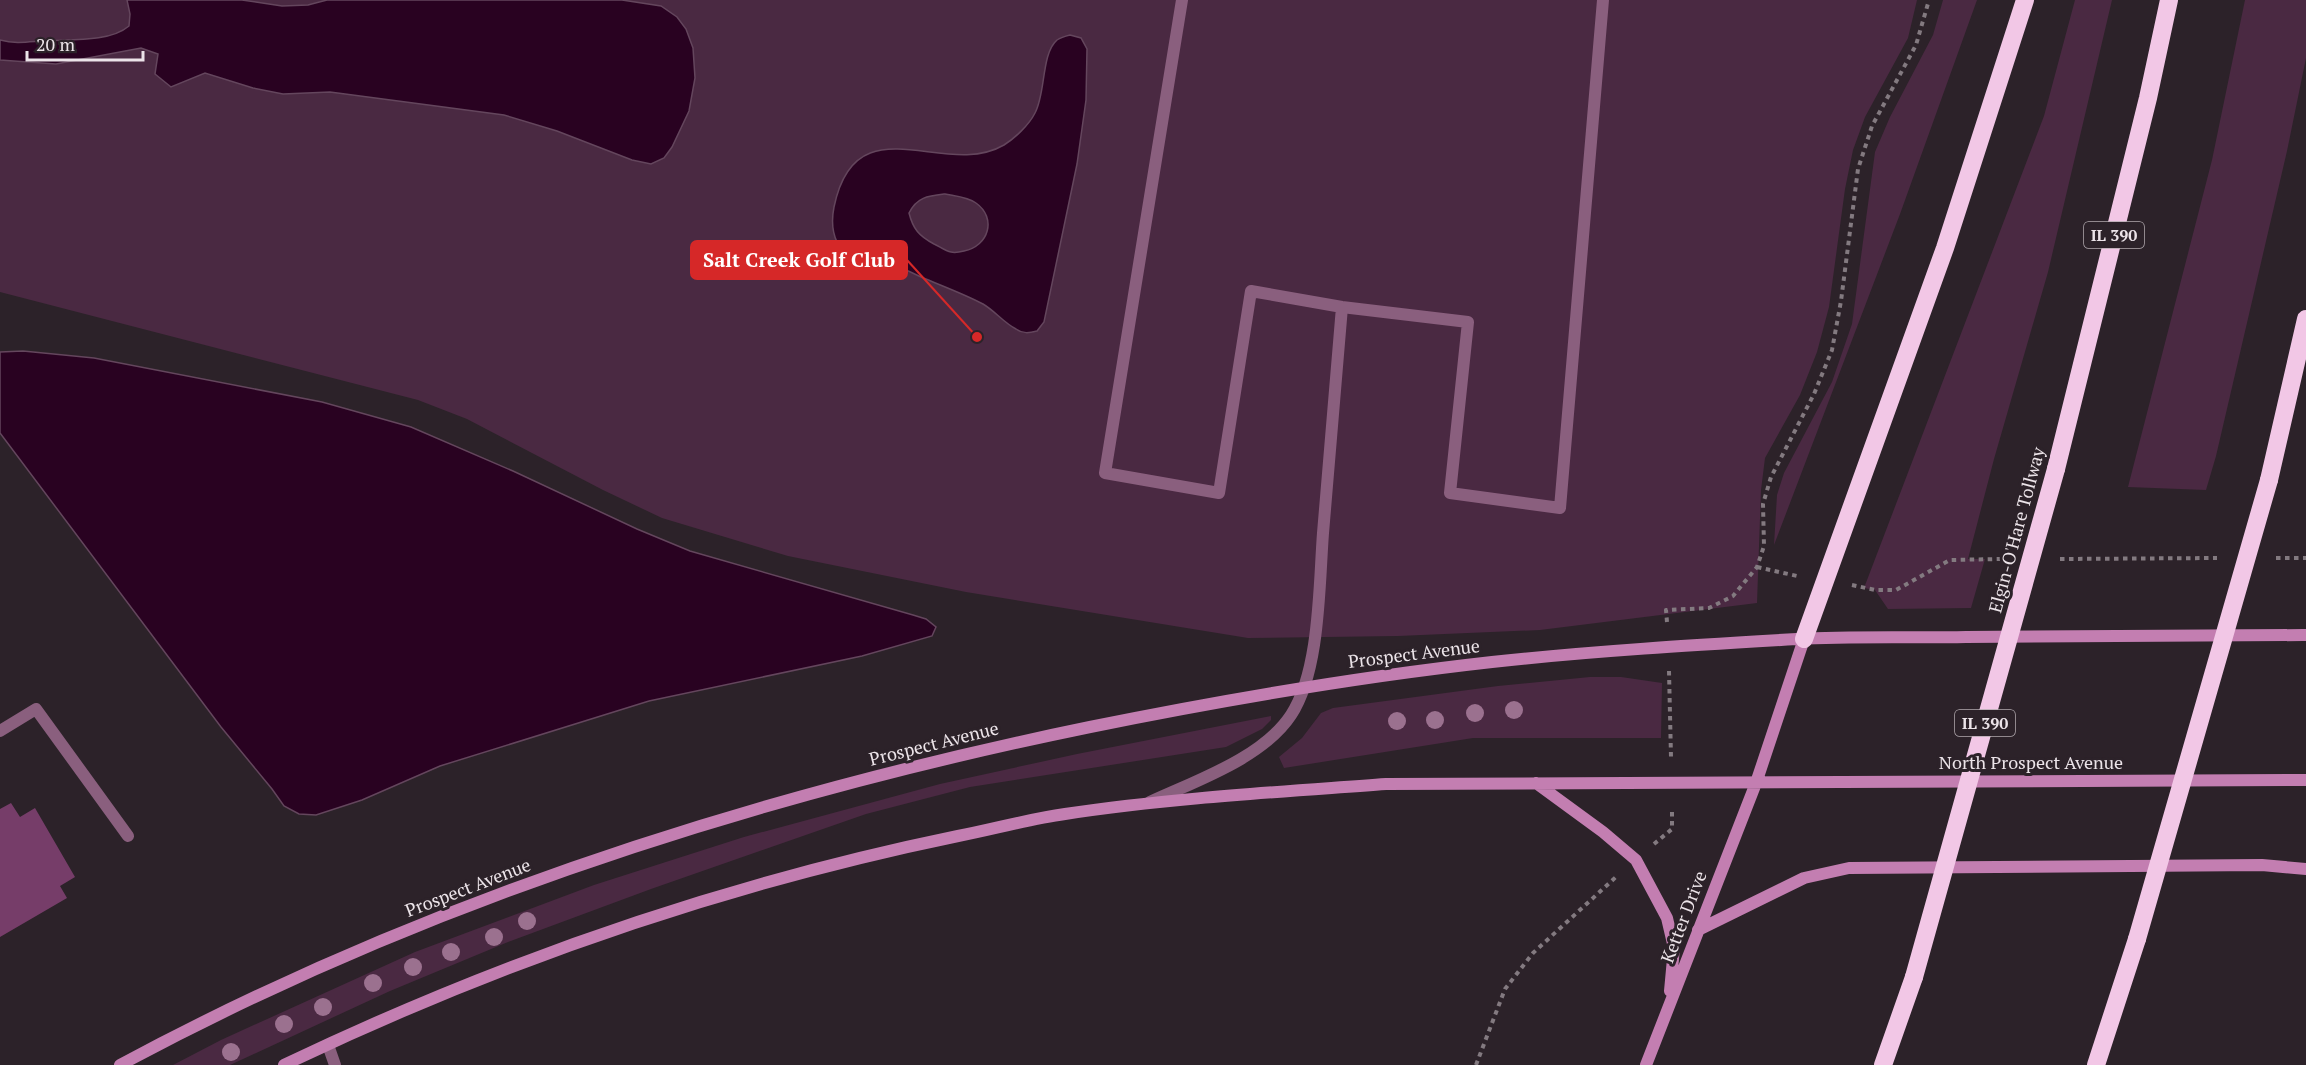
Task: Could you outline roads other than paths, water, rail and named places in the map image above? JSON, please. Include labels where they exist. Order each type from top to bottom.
[{"type":"highway","points":[[1804,639],[1945,248],[2025,0]]},
{"type":"highway","name":"Elgin-O'Hare Tollway","points":[[1883,1065],[1914,977],[2056,470],[2148,98],[2169,0]]},
{"type":"highway","points":[[2096,1065],[2137,939],[2269,480],[2306,319]]},
{"type":"main road","points":[[1804,639],[2306,635]]},
{"type":"main road","name":"Prospect Avenue","points":[[120,1065],[250,1000],[412,928],[517,887],[783,800],[927,763],[1172,710],[1306,687],[1495,662],[1804,639]]},
{"type":"main road","name":"Ketter Drive","points":[[1646,1065],[1756,783],[1804,639]]},
{"type":"main road","name":"North Prospect Avenue","points":[[1756,783],[2306,780]]},
{"type":"main road","points":[[1536,783],[1603,832],[1636,860],[1667,918],[1674,948],[1668,1009]]},
{"type":"main road","points":[[284,1065],[475,981],[640,920],[716,896],[891,850],[1064,814],[1145,804],[1386,784],[1756,783]]},
{"type":"main road","points":[[1698,930],[1804,878],[1849,868],[2262,865],[2306,869]]},
{"type":"lane","points":[[1182,0],[1105,473],[1219,493],[1251,291],[1342,307],[1468,322],[1450,493],[1560,508],[1603,0]]},
{"type":"lane","points":[[1145,804],[1248,754],[1271,737],[1291,716],[1306,687],[1316,615],[1342,307]]},
{"type":"lane","points":[[0,731],[36,709],[128,836]]},
{"type":"lane","points":[[328,1045],[335,1065]]},
{"type":"place","name":"Salt Creek Golf Club","points":[[977,337]]}]
